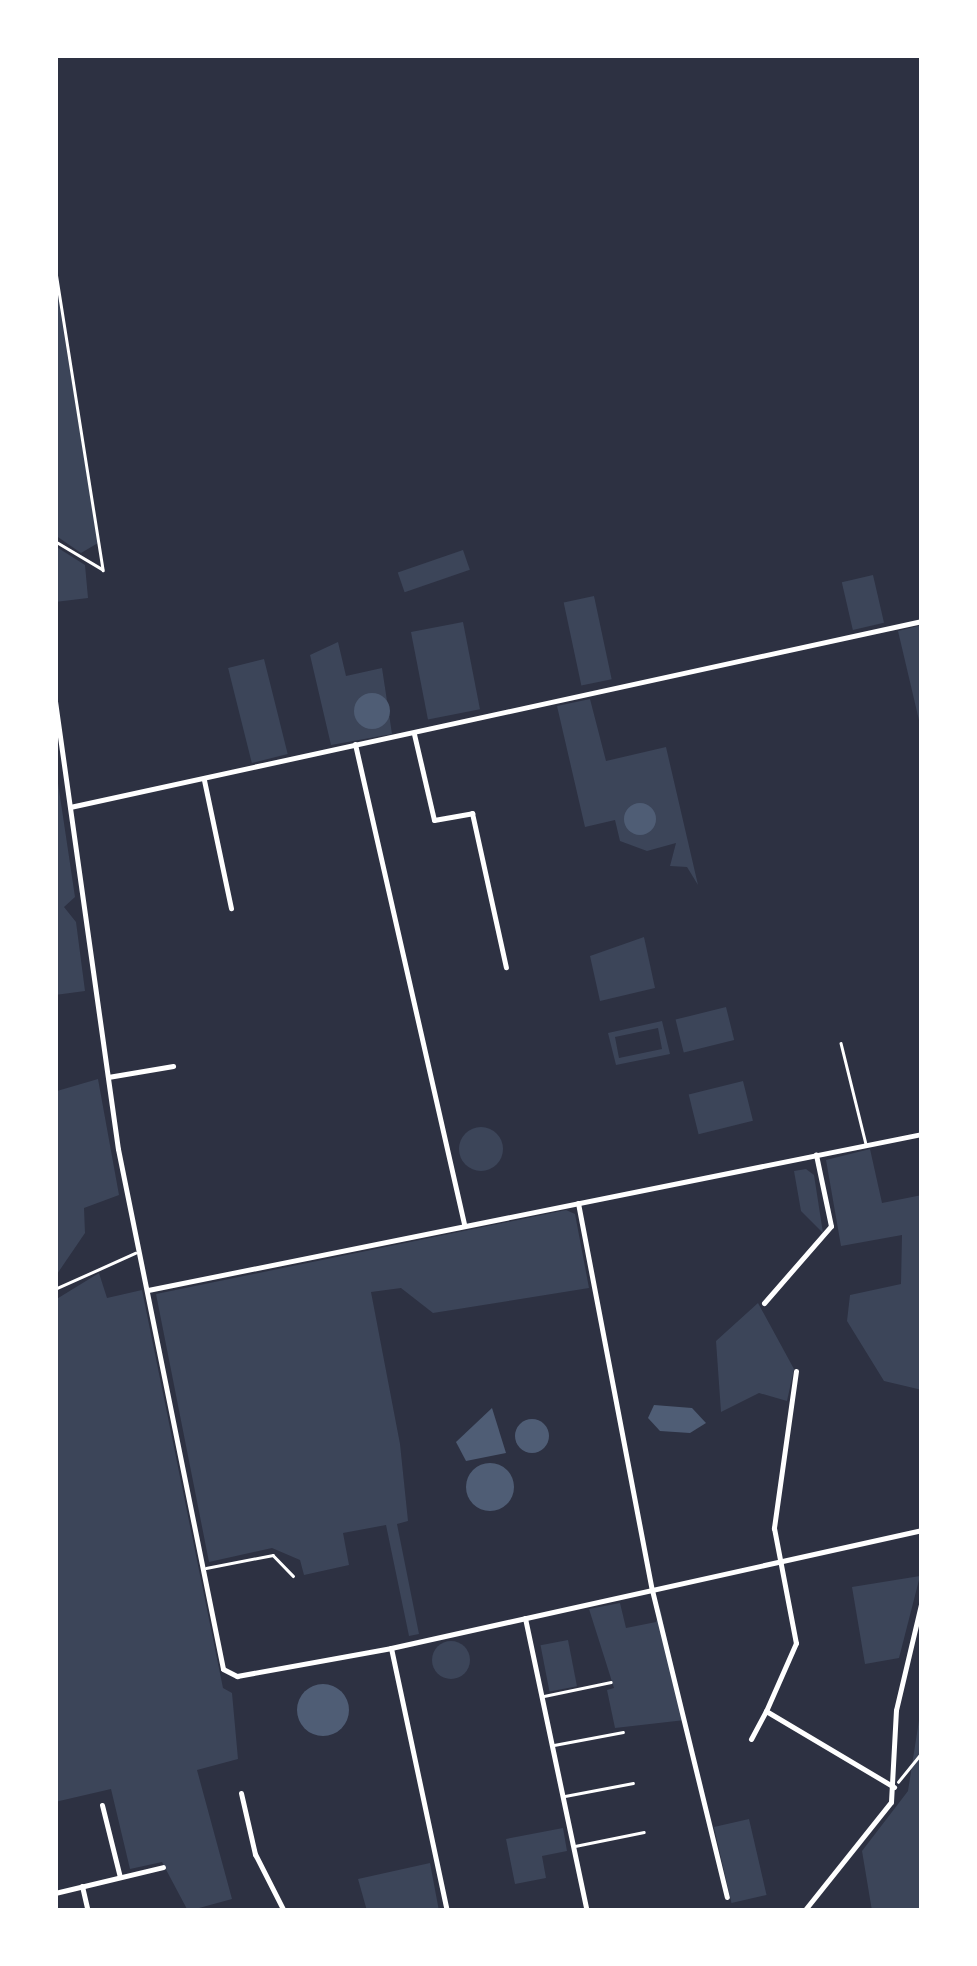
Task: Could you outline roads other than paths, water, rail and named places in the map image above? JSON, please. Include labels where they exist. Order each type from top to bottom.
[{"type":"street","points":[[70,807],[922,621]]},
{"type":"street","points":[[55,700],[108,1077],[140,1252],[228,1675],[392,1648],[652,1590],[780,1554],[922,1530]]},
{"type":"street","points":[[414,734],[434,820],[472,813],[506,968]]},
{"type":"street","points":[[355,744],[464,1224]]},
{"type":"street","points":[[204,780],[232,908]]},
{"type":"street","points":[[108,1077],[173,1066]]},
{"type":"street","points":[[148,1290],[922,1134]]},
{"type":"street","points":[[764,1303],[831,1226],[816,1155]]},
{"type":"street","points":[[578,1202],[652,1590],[727,1897]]},
{"type":"street","points":[[751,1738],[796,1644],[780,1554],[776,1494],[796,1371]]},
{"type":"street","points":[[804,1911],[884,1819],[894,1788],[896,1710],[922,1600]]},
{"type":"street","points":[[525,1618],[587,1911]]},
{"type":"street","points":[[392,1648],[447,1911]]},
{"type":"street","points":[[766,1710],[894,1788]]},
{"type":"street","points":[[241,1793],[254,1854],[284,1911]]},
{"type":"street","points":[[102,1805],[120,1877]]},
{"type":"street","points":[[55,1893],[162,1867]]},
{"type":"street","points":[[82,1886],[88,1911]]},
{"type":"lane","points":[[55,266],[103,570],[55,541]]},
{"type":"lane","points":[[841,1043],[866,1145]]},
{"type":"lane","points":[[55,1289],[140,1252]]},
{"type":"lane","points":[[206,1568],[273,1555],[294,1576]]},
{"type":"lane","points":[[541,1696],[612,1682]]},
{"type":"lane","points":[[552,1746],[623,1732]]},
{"type":"lane","points":[[564,1796],[633,1783]]},
{"type":"lane","points":[[574,1846],[644,1832]]}]
